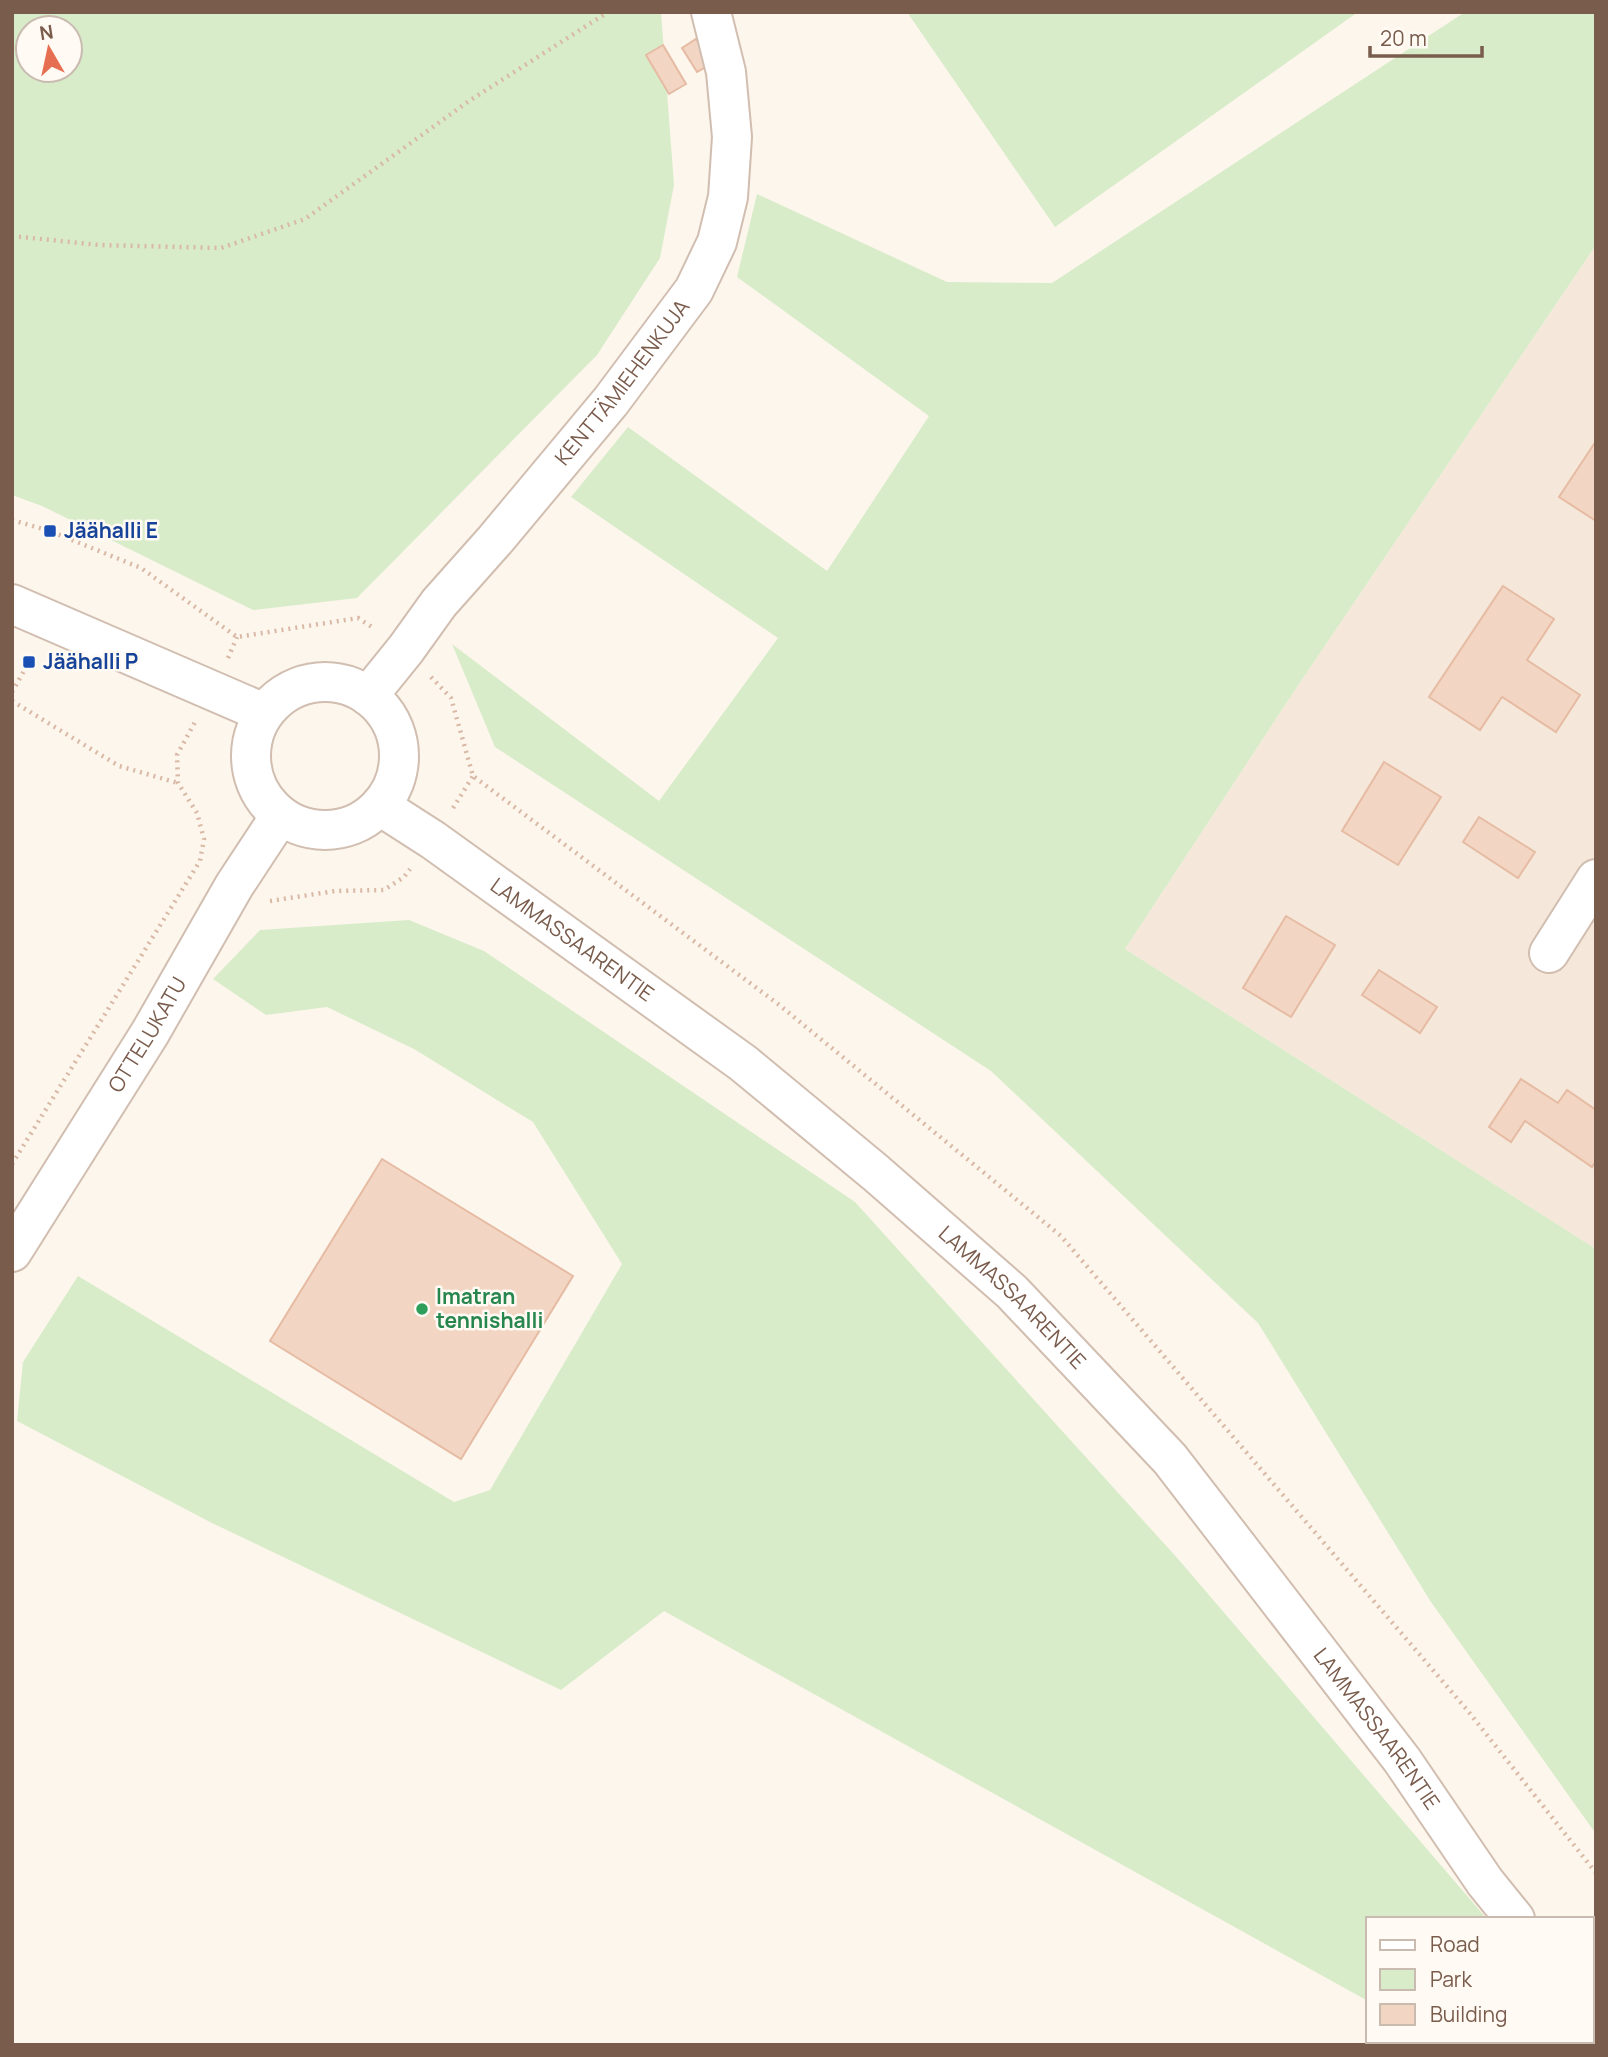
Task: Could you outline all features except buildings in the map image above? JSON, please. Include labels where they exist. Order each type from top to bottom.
[{"type":"street","name":"KENTTÄMIEHENKUJA","points":[[368,696],[439,603],[611,401],[694,290],[717,242],[728,197],[732,137],[726,72],[710,12]]},
{"type":"street","points":[[12,604],[264,713]]},
{"type":"street","points":[[313,683],[341,684],[368,696],[383,710],[393,728],[398,748],[398,769],[392,788],[380,806],[359,822],[332,830],[305,828],[280,816],[261,795],[251,768],[252,739],[264,713],[286,694],[313,683]]},
{"type":"street","name":"LAMMASSAARENTIE","points":[[380,806],[433,840],[743,1063],[876,1173],[1012,1292],[1171,1459],[1402,1760],[1485,1882],[1513,1917]]},
{"type":"street","name":"OTTELUKATU","points":[[12,1252],[150,1033],[234,886],[280,816]]},
{"type":"street","points":[[1549,953],[1596,879]]},
{"type":"path","points":[[12,236],[99,245],[220,248],[306,219],[469,102],[608,12]]},
{"type":"path","points":[[12,1164],[200,861],[204,839],[197,813],[178,783],[177,755],[213,690],[237,637]]},
{"type":"path","points":[[12,692],[29,662]]},
{"type":"path","points":[[12,701],[119,766],[178,783]]},
{"type":"path","points":[[234,886],[266,902],[335,891],[384,891],[404,877],[433,840],[473,776]]},
{"type":"shaded area","points":[[1596,245],[1596,1249],[1125,949],[1295,690]]},
{"type":"green space","points":[[12,12],[661,12],[674,185],[660,258],[597,355],[357,598],[253,610],[42,506],[12,495]]},
{"type":"green space","points":[[907,12],[1358,12],[1055,227]]},
{"type":"green space","points":[[1465,12],[1596,12],[1596,245],[1295,690],[1125,949],[1596,1249],[1596,1834],[1431,1602],[1258,1323],[991,1071],[495,747],[452,644],[659,801],[778,638],[571,497],[628,427],[827,571],[929,416],[737,277],[757,194],[947,282],[1052,283]]},
{"type":"green space","points":[[409,920],[484,951],[855,1202],[1179,1560],[1485,1917],[1366,1917],[1366,2000],[664,1611],[561,1690],[212,1523],[17,1421],[23,1362],[78,1276],[454,1502],[490,1490],[622,1264],[533,1122],[414,1049],[327,1007],[266,1015],[213,979],[260,930]]},
{"type":"green space","points":[[1444,2043],[1595,2045],[1447,2045]]},
{"type":"place","name":"Jäähalli E","points":[[50,531]]},
{"type":"place","name":"Jäähalli P","points":[[29,662]]},
{"type":"place","name":"Imatran tennishalli","points":[[422,1309]]}]
